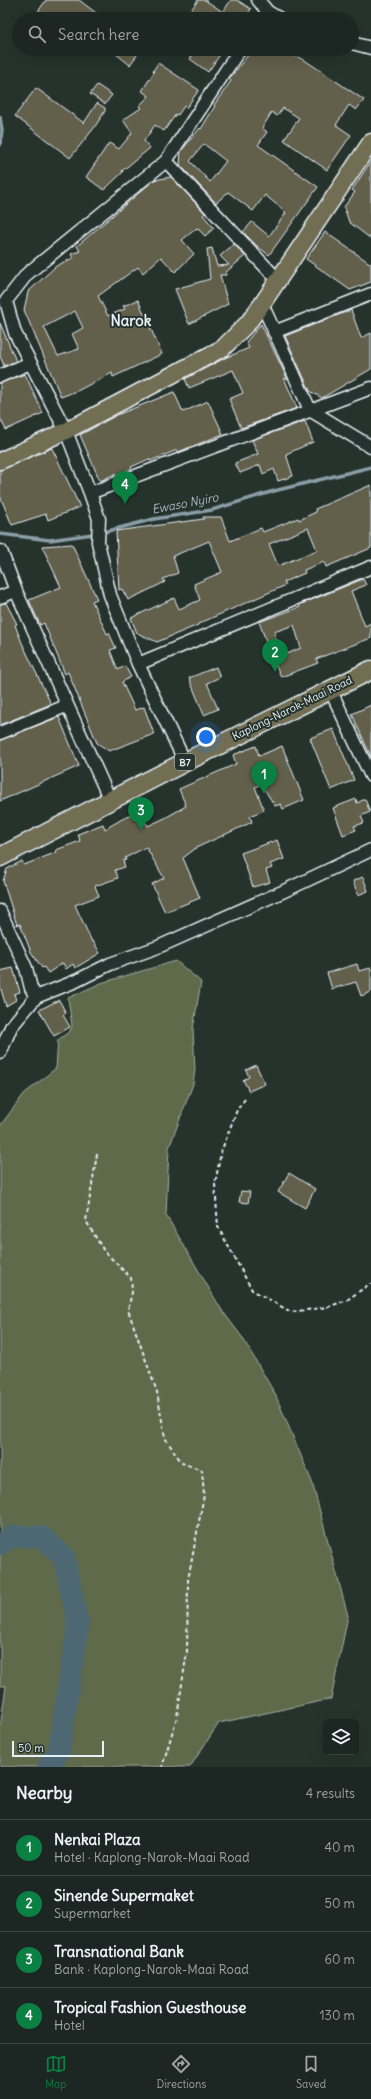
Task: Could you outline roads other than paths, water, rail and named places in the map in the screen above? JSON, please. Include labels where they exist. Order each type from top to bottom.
[{"type":"highway","name":"Kaplong-Narok-Maai Road","points":[[0,857],[185,762],[371,670]]},
{"type":"main road","points":[[0,461],[66,431],[223,348],[248,323],[262,304],[371,142]]},
{"type":"street","points":[[258,0],[263,12]]},
{"type":"street","points":[[359,45],[371,48]]},
{"type":"street","points":[[185,762],[138,664],[110,595],[98,542],[99,519],[66,431],[15,333],[3,302],[27,274],[166,161],[235,56]]},
{"type":"street","points":[[166,161],[278,280]]},
{"type":"street","points":[[274,332],[371,294]]},
{"type":"street","points":[[262,304],[310,410],[371,447]]},
{"type":"street","points":[[0,376],[30,363]]},
{"type":"street","points":[[90,494],[371,388]]},
{"type":"street","points":[[1,551],[16,591],[66,706],[110,800]]},
{"type":"street","points":[[138,664],[371,567]]},
{"type":"street","points":[[0,597],[16,591]]},
{"type":"street","points":[[330,689],[371,776]]},
{"type":"street","points":[[0,733],[66,706]]},
{"type":"street","points":[[0,1053],[11,1027],[36,997],[76,981],[110,964],[158,947],[282,892],[371,850]]},
{"type":"street","points":[[0,911],[26,968],[30,988],[36,997]]},
{"type":"waterway","points":[[0,117],[2,131],[0,145]]},
{"type":"waterway","name":"Ewaso Nyiro","points":[[0,534],[50,540],[100,533],[154,519],[212,510],[274,491],[371,467]]},
{"type":"waterway","points":[[0,1544],[13,1536],[42,1537],[64,1557],[78,1624],[59,1751],[48,1767]]},
{"type":"place","name":"Tropical Fashion Guesthouse","points":[[125,504]]},
{"type":"place","name":"Sinende Supermaket","points":[[275,672]]},
{"type":"place","name":"Nenkai Plaza","points":[[264,794]]},
{"type":"place","name":"Transnational Bank","points":[[141,830]]},
{"type":"district","name":"Narok","points":[[131,320]]}]
